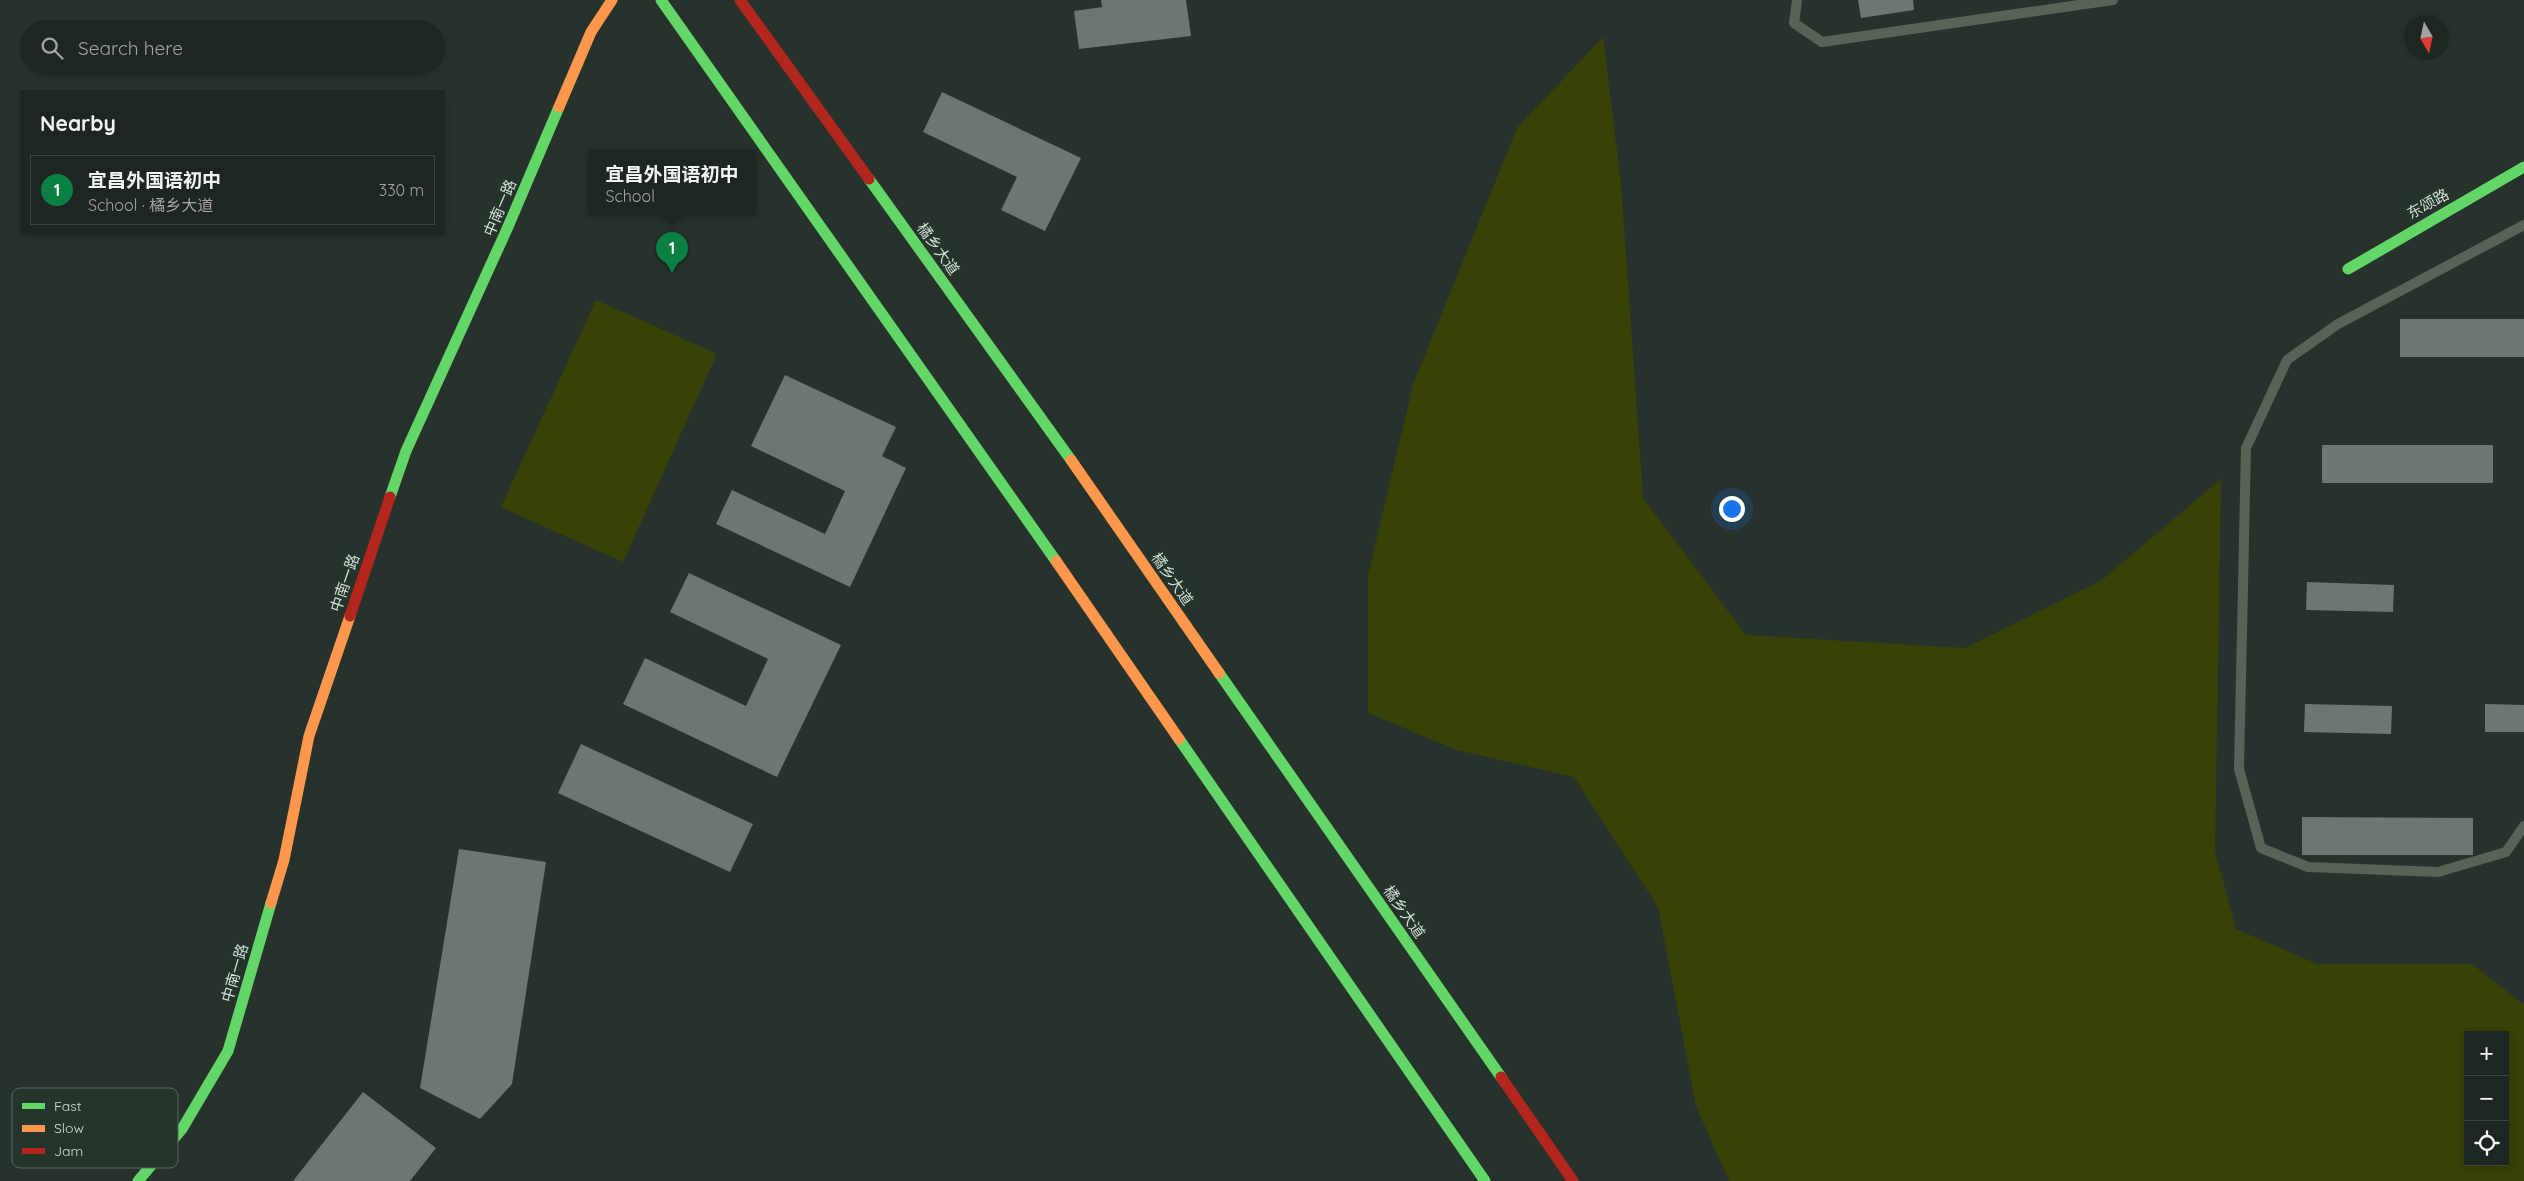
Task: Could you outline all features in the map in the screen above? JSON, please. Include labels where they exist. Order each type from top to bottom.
[{"type":"main road","name":"中南一路","points":[[178,1134],[228,1051],[284,860],[309,736],[406,451],[508,229],[591,32],[612,0]]},
{"type":"main road","points":[[661,0],[997,476],[1485,1181]]},
{"type":"main road","name":"橘乡大道","points":[[740,0],[1061,446],[1573,1181]]},
{"type":"main road","name":"东颂路","points":[[2348,269],[2524,167]]},
{"type":"main road","name":"中南一路","points":[[138,1181],[149,1168]]},
{"type":"lane","points":[[1797,0],[1794,23],[1822,42],[2113,0]]},
{"type":"lane","points":[[2524,225],[2338,324],[2287,360],[2246,448],[2239,769],[2261,848],[2308,867],[2438,872],[2506,852],[2524,826]]},
{"type":"green space","points":[[1603,37],[1621,184],[1643,498],[1746,635],[1965,648],[2102,580],[2221,479],[2215,851],[2236,929],[2317,964],[2472,964],[2524,1005],[2524,1181],[1729,1181],[1696,1106],[1658,907],[1574,777],[1457,750],[1368,713],[1368,575],[1413,385],[1517,128]]},
{"type":"green space","points":[[596,300],[717,354],[623,562],[501,507]]},
{"type":"building","points":[[1101,0],[1186,0],[1191,36],[1079,49],[1074,11],[1102,7]]},
{"type":"building","points":[[1858,0],[1913,0],[1914,10],[1861,18]]},
{"type":"building","points":[[942,92],[1081,158],[1045,231],[1001,210],[1017,177],[923,132]]},
{"type":"building","points":[[2400,319],[2524,319],[2524,357],[2400,357]]},
{"type":"building","points":[[785,375],[896,427],[882,456],[906,468],[850,587],[716,524],[732,490],[825,534],[845,491],[751,446]]},
{"type":"building","points":[[2322,445],[2493,445],[2493,483],[2322,483]]},
{"type":"building","points":[[689,573],[841,645],[777,777],[623,704],[645,658],[746,706],[768,659],[670,612]]},
{"type":"building","points":[[2307,582],[2394,585],[2393,612],[2306,610]]},
{"type":"building","points":[[2305,704],[2392,706],[2391,734],[2304,732]]},
{"type":"building","points":[[2485,704],[2524,705],[2524,732],[2485,732]]},
{"type":"building","points":[[581,744],[753,824],[730,872],[558,793]]},
{"type":"building","points":[[2302,817],[2473,818],[2473,855],[2302,855]]},
{"type":"building","points":[[459,849],[546,862],[512,1084],[480,1119],[420,1088]]},
{"type":"building","points":[[363,1092],[436,1148],[410,1181],[293,1181]]},
{"type":"traffic: fast","points":[[661,0],[1056,561]]},
{"type":"traffic: fast","points":[[390,497],[406,451],[507,229],[559,107]]},
{"type":"traffic: fast","points":[[2348,269],[2524,167]]},
{"type":"traffic: fast","points":[[869,179],[1071,460]]},
{"type":"traffic: fast","points":[[1219,673],[1501,1077]]},
{"type":"traffic: fast","points":[[1179,739],[1485,1181]]},
{"type":"traffic: fast","points":[[178,1134],[228,1051],[271,903]]},
{"type":"traffic: fast","points":[[138,1181],[149,1168]]},
{"type":"traffic: slow","points":[[559,107],[591,32],[612,0]]},
{"type":"traffic: slow","points":[[1071,460],[1219,673]]},
{"type":"traffic: slow","points":[[1056,561],[1179,739]]},
{"type":"traffic: slow","points":[[271,903],[284,860],[309,736],[350,616]]},
{"type":"traffic: jam","points":[[740,0],[869,179]]},
{"type":"traffic: jam","points":[[350,616],[390,497]]},
{"type":"traffic: jam","points":[[1501,1077],[1573,1181]]},
{"type":"place","name":"宜昌外国语初中","points":[[672,273]]}]
